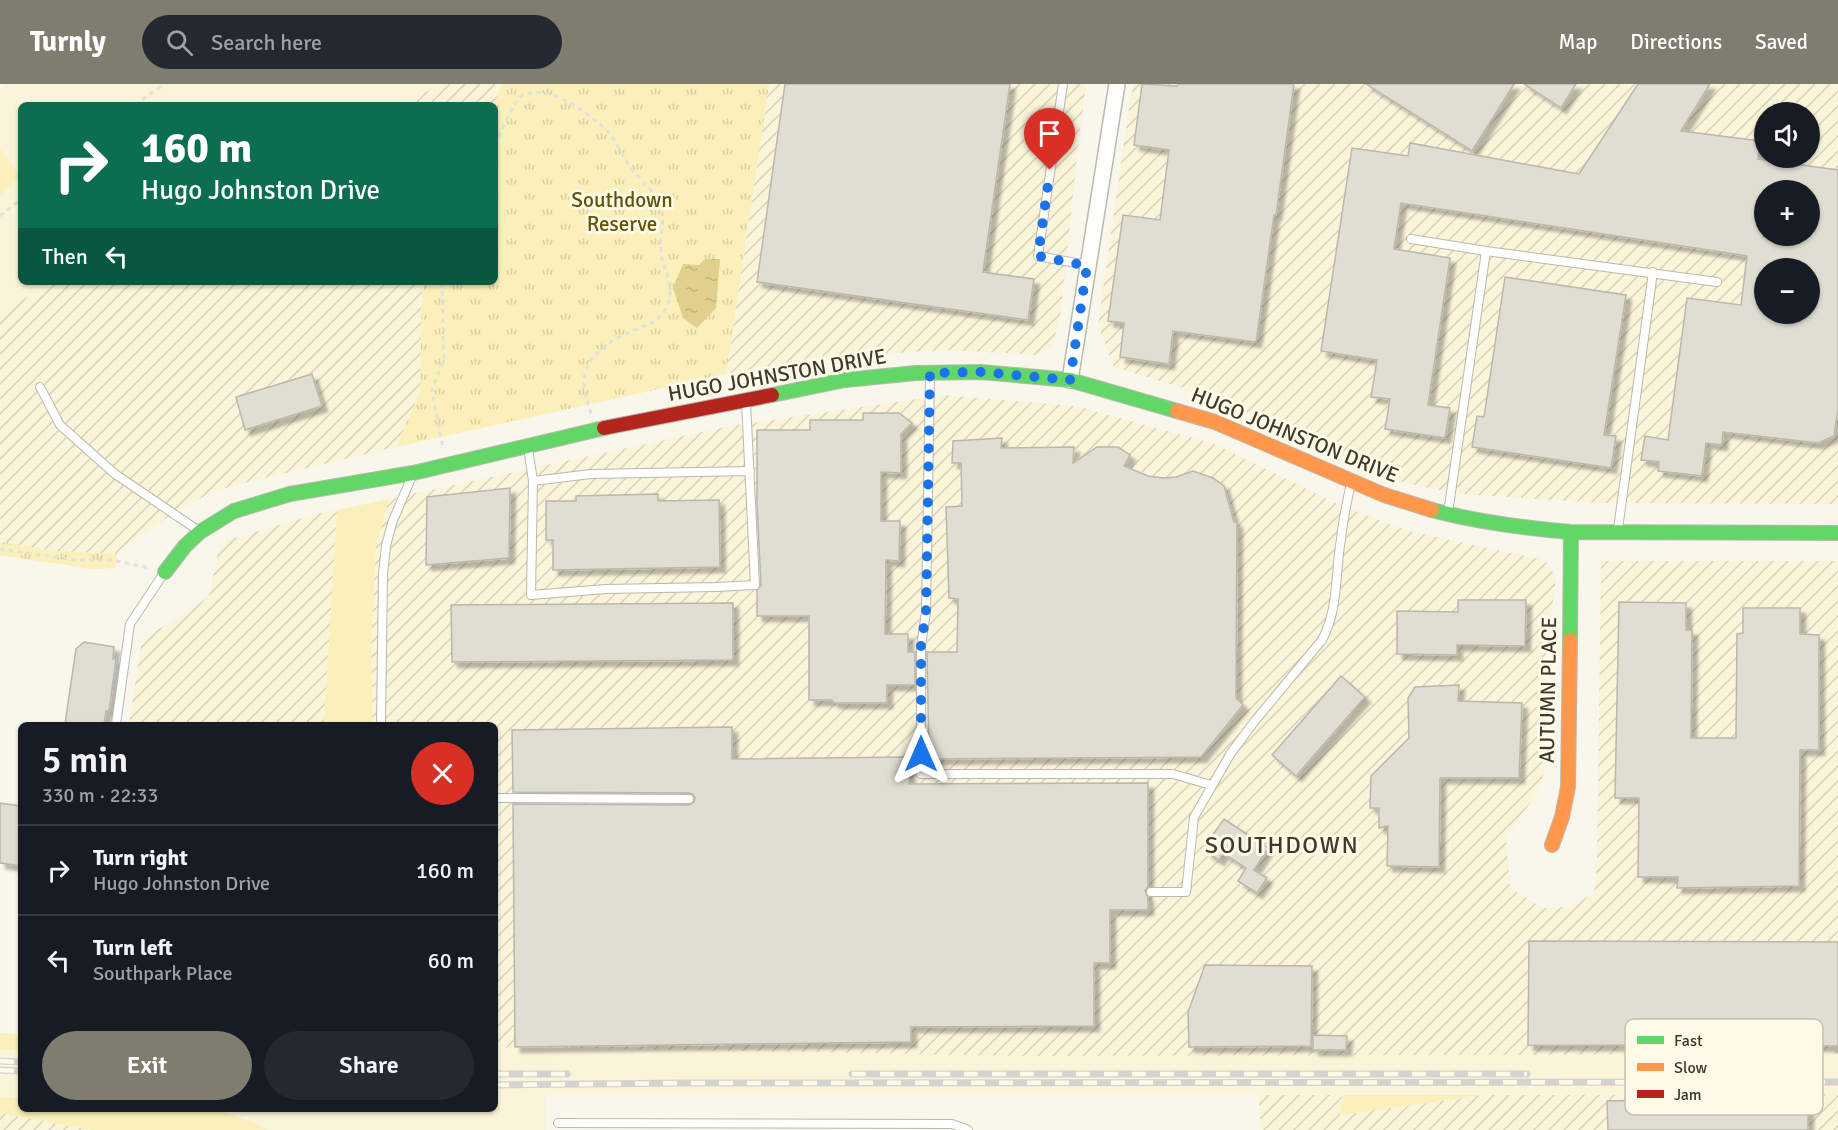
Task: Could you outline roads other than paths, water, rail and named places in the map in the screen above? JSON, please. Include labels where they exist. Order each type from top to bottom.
[{"type":"street","points":[[1070,380],[1117,84]]},
{"type":"street","name":"HUGO JOHNSTON DRIVE","points":[[165,572],[200,532],[234,511],[291,494],[413,473],[596,430],[845,380],[930,373],[981,372],[1070,380],[1215,422],[1384,495],[1448,514],[1532,529],[1571,532],[1838,533]]},
{"type":"street","name":"AUTUMN PLACE","points":[[1552,845],[1561,825],[1568,787],[1571,532]]},
{"type":"lane","points":[[1063,84],[1038,256],[1087,266]]},
{"type":"lane","points":[[1411,239],[1717,282]]},
{"type":"lane","points":[[1448,514],[1486,251]]},
{"type":"lane","points":[[1617,532],[1653,272]]},
{"type":"lane","points":[[930,373],[926,612],[921,646],[921,774],[1173,774],[1211,785]]},
{"type":"lane","points":[[40,387],[60,425],[115,474],[200,532]]},
{"type":"lane","points":[[528,447],[533,481],[531,595],[606,589],[755,585],[746,400]]},
{"type":"lane","points":[[533,481],[591,474],[750,471]]},
{"type":"lane","points":[[381,722],[383,574],[386,546],[392,523],[413,473]]},
{"type":"lane","points":[[1151,892],[1186,892],[1194,817],[1211,785],[1254,722],[1323,640],[1330,626],[1340,539],[1351,482]]},
{"type":"lane","points":[[116,722],[130,624],[165,572]]},
{"type":"lane","points":[[498,798],[689,799]]},
{"type":"lane","points":[[558,1123],[952,1124],[968,1130]]},
{"type":"water","points":[[705,259],[720,259],[716,308],[697,328],[683,318],[673,288],[683,264],[699,265]]},
{"type":"railway","points":[[0,1061],[18,1062]]},
{"type":"railway","points":[[0,1070],[18,1071]]},
{"type":"railway","points":[[498,1074],[567,1074]]},
{"type":"railway","points":[[852,1074],[1527,1074]]},
{"type":"railway","points":[[498,1085],[1625,1082]]},
{"type":"railway","points":[[1823,1082],[1838,1082]]},
{"type":"district","name":"SOUTHDOWN","points":[[1282,845]]},
{"type":"park label","name":"Southdown Reserve","points":[[622,212]]}]
